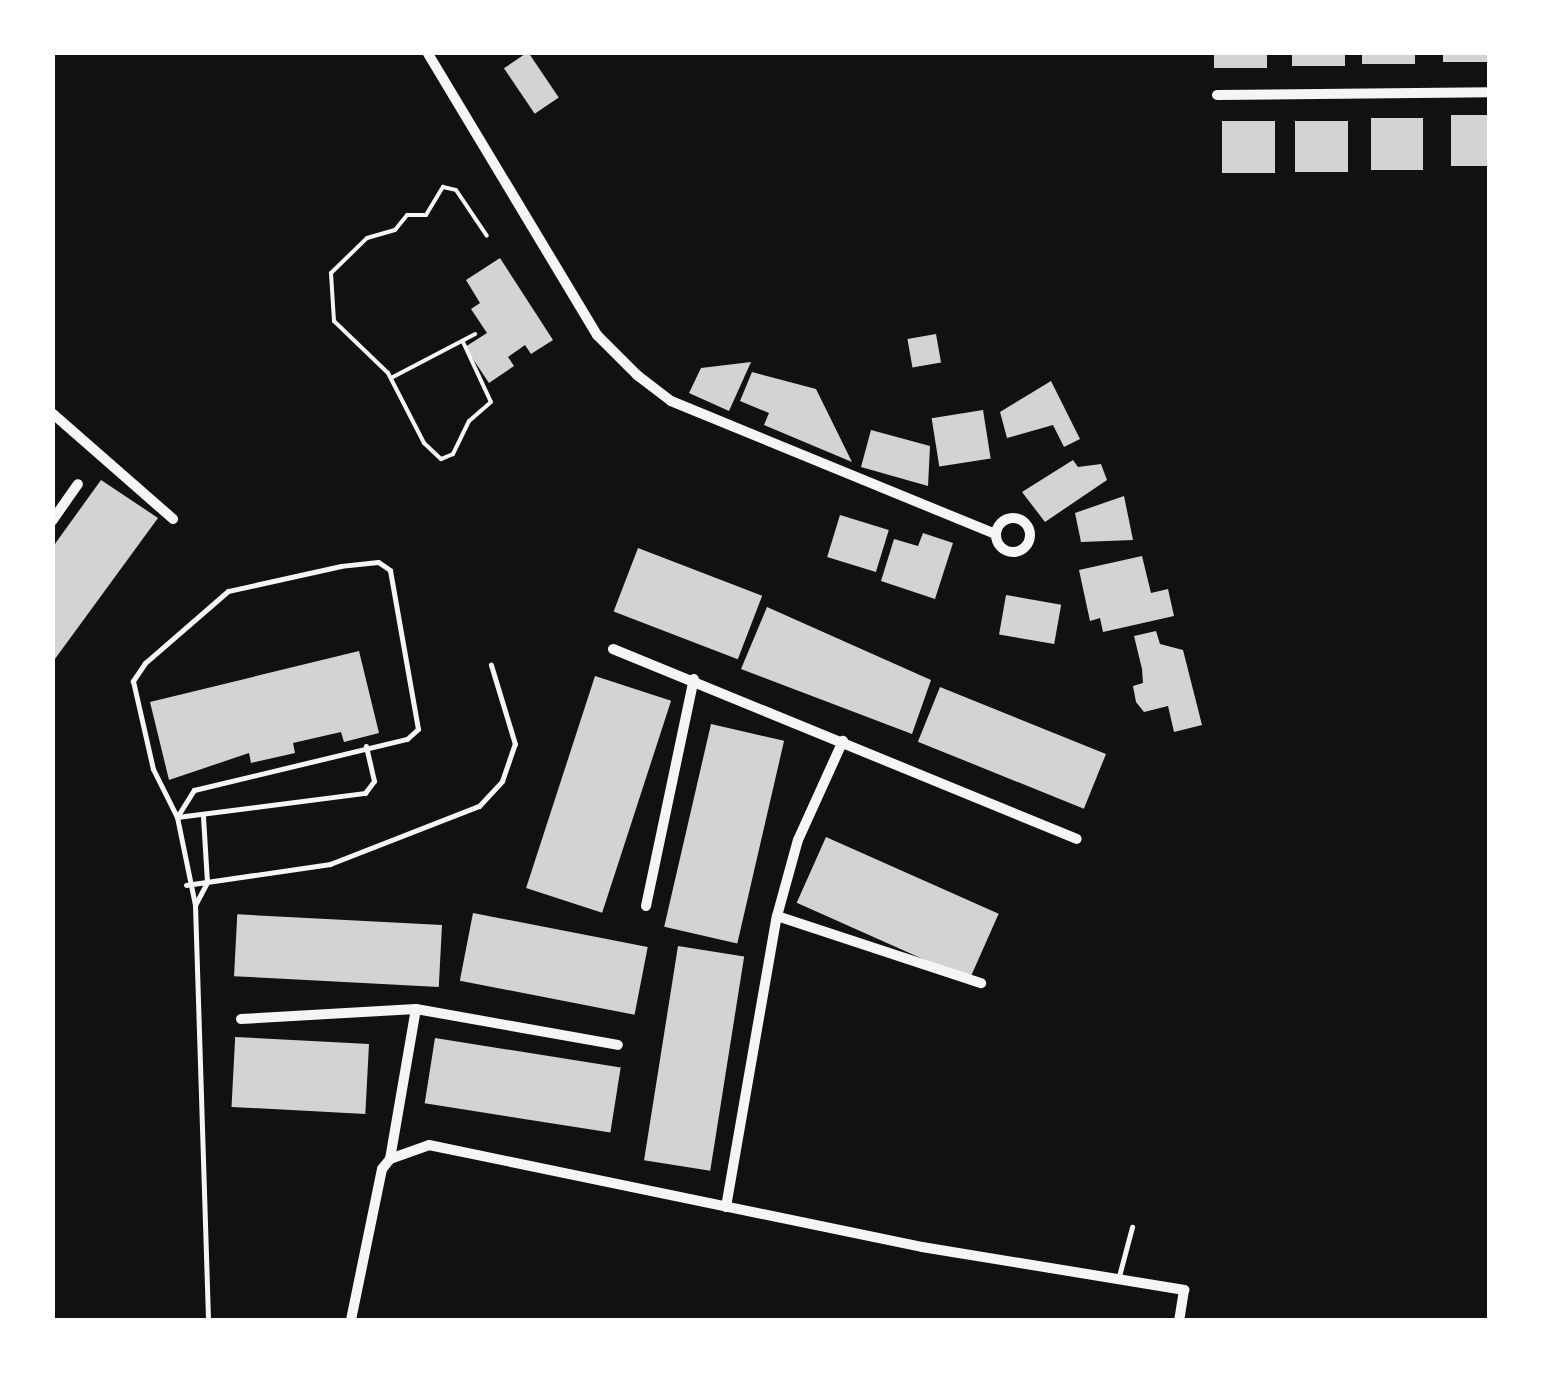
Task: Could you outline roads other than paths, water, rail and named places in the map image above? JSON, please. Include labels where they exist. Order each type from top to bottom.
[{"type":"street","points":[[426,52],[598,334],[637,375],[706,416],[996,534]]},
{"type":"street","points":[[1217,95],[1490,92]]},
{"type":"street","points":[[52,412],[173,519]]},
{"type":"street","points":[[52,520],[78,484]]},
{"type":"street","points":[[613,649],[694,679],[1078,840]]},
{"type":"street","points":[[646,906],[694,679]]},
{"type":"street","points":[[726,1207],[777,916],[798,840],[843,741]]},
{"type":"street","points":[[777,916],[982,983]]},
{"type":"street","points":[[242,1019],[416,1009],[618,1046]]},
{"type":"street","points":[[352,1320],[382,1169],[390,1158],[416,1009]]},
{"type":"street","points":[[390,1158],[428,1145],[726,1207],[1184,1290],[1179,1320]]},
{"type":"lane","points":[[177,817],[194,790],[406,739],[420,721],[390,570],[378,562],[359,564],[228,591],[171,638],[133,682],[153,769],[177,817],[186,885],[195,905],[208,1320]]},
{"type":"lane","points":[[186,885],[330,864],[480,806],[502,781],[515,744],[491,665]]},
{"type":"lane","points":[[177,817],[365,793],[374,781],[366,746]]},
{"type":"lane","points":[[195,905],[207,882],[202,816]]},
{"type":"lane","points":[[1118,1279],[1132,1227]]}]
